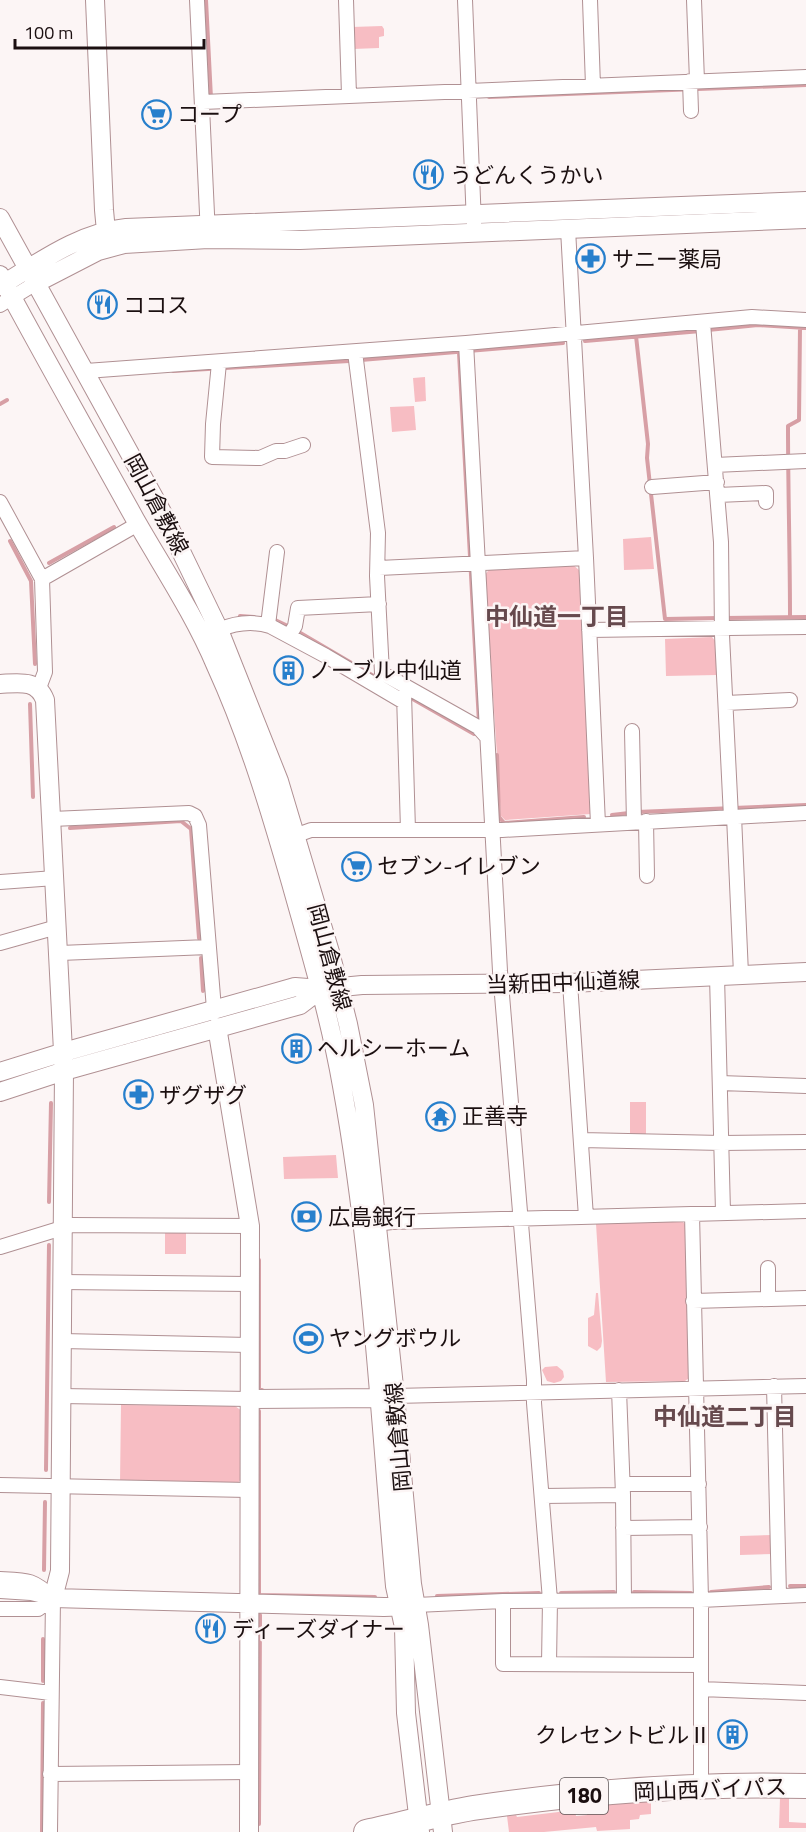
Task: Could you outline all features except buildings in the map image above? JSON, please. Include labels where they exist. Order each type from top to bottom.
[{"type":"highway","name":"岡山西バイパス","points":[[366,1832],[431,1825],[470,1809],[552,1798],[701,1788],[806,1786]]},
{"type":"street","points":[[95,0],[106,239]]},
{"type":"street","points":[[197,0],[209,102],[208,232]]},
{"type":"street","points":[[346,0],[349,95]]},
{"type":"street","points":[[465,0],[474,223]]},
{"type":"street","points":[[590,0],[593,86]]},
{"type":"street","points":[[691,111],[694,0]]},
{"type":"street","points":[[209,102],[349,95],[469,95],[593,86],[692,85],[806,77]]},
{"type":"street","points":[[3,290],[32,276],[60,269],[106,239],[124,244],[208,232],[300,240],[474,223],[806,201]]},
{"type":"street","name":"岡山倉敷線","points":[[0,219],[162,512],[219,630],[279,781],[297,836],[330,988]]},
{"type":"street","points":[[474,223],[568,229],[806,219]]},
{"type":"street","points":[[568,229],[598,824]]},
{"type":"street","name":"岡山倉敷線","points":[[3,290],[168,573],[217,667],[241,729],[330,988],[364,1105],[369,1224],[387,1397],[395,1586],[407,1606],[404,1626],[409,1742],[431,1825]]},
{"type":"street","points":[[86,371],[219,367],[356,358],[466,349],[575,333],[703,328],[753,317],[806,320]]},
{"type":"street","points":[[703,328],[719,465],[721,621],[741,974]]},
{"type":"street","points":[[466,349],[474,564],[502,984],[543,1496],[550,1600],[549,1664]]},
{"type":"street","points":[[356,358],[378,533],[382,673],[478,728],[486,736]]},
{"type":"street","points":[[219,367],[212,457],[260,458],[276,451],[285,451],[303,445]]},
{"type":"street","points":[[719,465],[806,461]]},
{"type":"street","points":[[652,487],[766,493],[766,502]]},
{"type":"street","points":[[0,502],[42,579],[45,672],[39,688]]},
{"type":"street","points":[[42,579],[138,524]]},
{"type":"street","points":[[0,530],[15,530]]},
{"type":"street","points":[[269,620],[278,552]]},
{"type":"street","points":[[379,568],[586,558]]},
{"type":"street","points":[[292,631],[297,608],[379,604]]},
{"type":"street","points":[[219,630],[238,624],[262,623],[269,620],[292,631],[404,702]]},
{"type":"street","points":[[589,630],[721,621],[806,627]]},
{"type":"street","points":[[0,684],[32,683],[39,688],[45,700],[60,954],[64,1052],[62,1396],[59,1487],[60,1571],[53,1598],[50,1832]]},
{"type":"street","points":[[405,686],[408,830]]},
{"type":"street","points":[[726,703],[790,700]]},
{"type":"street","points":[[632,731],[637,817],[647,876]]},
{"type":"street","points":[[52,819],[189,813],[195,816],[199,825],[216,1018],[250,1226],[249,1832]]},
{"type":"street","points":[[297,836],[311,830],[492,830],[598,824],[637,817],[806,813]]},
{"type":"street","points":[[0,882],[55,878]]},
{"type":"street","points":[[0,943],[57,927]]},
{"type":"street","points":[[60,954],[208,947]]},
{"type":"street","name":"当新田中仙道線","points":[[330,988],[434,984],[570,983],[806,972]]},
{"type":"street","points":[[717,976],[723,1212]]},
{"type":"street","points":[[570,983],[586,1217]]},
{"type":"street","points":[[0,1072],[64,1052],[216,1018],[300,1005],[330,988]]},
{"type":"street","points":[[0,1092],[216,1018]]},
{"type":"street","points":[[720,1083],[806,1086]]},
{"type":"street","points":[[581,1140],[806,1142]]},
{"type":"street","points":[[369,1224],[806,1211]]},
{"type":"street","points":[[692,1214],[700,1527],[701,1788]]},
{"type":"street","points":[[0,1247],[72,1225],[250,1226]]},
{"type":"street","points":[[768,1269],[768,1299]]},
{"type":"street","points":[[62,1282],[249,1284]]},
{"type":"street","points":[[693,1301],[806,1298]]},
{"type":"street","points":[[62,1341],[249,1345]]},
{"type":"street","points":[[774,1386],[779,1596]]},
{"type":"street","points":[[62,1396],[249,1399],[806,1386]]},
{"type":"street","points":[[619,1390],[624,1600]]},
{"type":"street","points":[[543,1496],[699,1484]]},
{"type":"street","points":[[0,1485],[248,1490]]},
{"type":"street","points":[[623,1528],[700,1527]]},
{"type":"street","points":[[0,1579],[29,1580],[53,1598]]},
{"type":"street","points":[[0,1591],[31,1593],[53,1598],[407,1606],[504,1601],[701,1600],[806,1595]]},
{"type":"street","points":[[0,1609],[38,1609],[53,1598]]},
{"type":"street","points":[[504,1601],[503,1664],[701,1665]]},
{"type":"street","points":[[0,1687],[51,1693]]},
{"type":"street","points":[[701,1689],[806,1693]]},
{"type":"street","points":[[50,1774],[249,1772]]},
{"type":"shaded area","points":[[382,26],[384,36],[379,37],[379,48],[353,49],[352,27]]},
{"type":"shaded area","points":[[425,377],[426,401],[415,402],[413,378]]},
{"type":"shaded area","points":[[414,406],[416,430],[392,432],[390,407]]},
{"type":"shaded area","points":[[651,537],[654,569],[624,570],[623,539]]},
{"type":"shaded area","points":[[572,564],[579,570],[591,814],[505,820],[501,816],[485,575],[490,568]]},
{"type":"shaded area","points":[[712,637],[717,643],[717,675],[666,676],[665,639]]},
{"type":"shaded area","points":[[630,1102],[646,1102],[646,1139],[630,1139]]},
{"type":"shaded area","points":[[336,1155],[338,1178],[284,1179],[283,1157]]},
{"type":"shaded area","points":[[681,1220],[686,1225],[689,1378],[685,1381],[606,1382],[596,1224]]},
{"type":"shaded area","points":[[165,1231],[186,1232],[186,1254],[165,1254]]},
{"type":"shaded area","points":[[596,1293],[598,1293],[602,1341],[597,1351],[588,1346],[588,1318],[594,1315]]},
{"type":"shaded area","points":[[557,1366],[563,1371],[564,1377],[561,1381],[554,1383],[547,1381],[542,1370],[545,1367]]},
{"type":"shaded area","points":[[121,1405],[235,1406],[242,1411],[242,1478],[236,1485],[120,1483]]},
{"type":"shaded area","points":[[773,1535],[773,1554],[740,1555],[740,1536]]},
{"type":"shaded area","points":[[780,1798],[789,1798],[789,1822],[806,1823],[806,1828],[779,1828]]},
{"type":"shaded area","points":[[651,1800],[651,1814],[640,1815],[639,1819],[630,1820],[630,1829],[597,1831],[596,1827],[544,1832],[509,1832],[507,1816],[516,1815],[517,1817],[575,1810],[576,1816],[587,1815],[591,1805]]},
{"type":"waterway","points":[[206,0],[211,98]]},
{"type":"waterway","points":[[489,97],[806,85]]},
{"type":"waterway","points":[[708,330],[758,325],[806,328]]},
{"type":"waterway","points":[[790,617],[788,426],[799,420],[800,328]]},
{"type":"waterway","points":[[585,341],[701,331]]},
{"type":"waterway","points":[[636,336],[665,619],[719,618]]},
{"type":"waterway","points":[[173,371],[349,361],[563,343]]},
{"type":"waterway","points":[[459,353],[479,723]]},
{"type":"waterway","points":[[0,404],[7,400]]},
{"type":"waterway","points":[[49,563],[114,527]]},
{"type":"waterway","points":[[10,541],[31,581],[35,664]]},
{"type":"waterway","points":[[240,616],[254,617]]},
{"type":"waterway","points":[[726,618],[806,617]]},
{"type":"waterway","points":[[273,619],[290,627]]},
{"type":"waterway","points":[[297,631],[389,685]]},
{"type":"waterway","points":[[411,698],[474,734]]},
{"type":"waterway","points":[[30,704],[33,797]]},
{"type":"waterway","points":[[497,755],[499,817],[504,823],[584,817]]},
{"type":"waterway","points":[[637,812],[806,805]]},
{"type":"waterway","points":[[612,815],[629,813]]},
{"type":"waterway","points":[[70,828],[181,821],[191,829],[199,938]]},
{"type":"waterway","points":[[201,958],[203,991]]},
{"type":"waterway","points":[[49,1202],[51,1103]]},
{"type":"waterway","points":[[46,1470],[49,1245]]},
{"type":"waterway","points":[[259,1260],[259,1390],[262,1390]]},
{"type":"waterway","points":[[259,1411],[259,1595],[375,1597]]},
{"type":"waterway","points":[[44,1570],[45,1502]]},
{"type":"waterway","points":[[790,1586],[806,1586]]},
{"type":"waterway","points":[[711,1592],[769,1587]]},
{"type":"waterway","points":[[561,1593],[614,1592]]},
{"type":"waterway","points":[[634,1592],[691,1593]]},
{"type":"waterway","points":[[437,1596],[539,1593]]},
{"type":"waterway","points":[[259,1824],[260,1615]]},
{"type":"waterway","points":[[43,1639],[43,1681]]},
{"type":"waterway","points":[[42,1832],[43,1703]]},
{"type":"place","name":"コープ","points":[[156,114]]},
{"type":"place","name":"うどんくうかい","points":[[429,175]]},
{"type":"place","name":"サニー薬局","points":[[591,259]]},
{"type":"place","name":"ココス","points":[[102,305]]},
{"type":"place","name":"ノーブル中仙道","points":[[288,670]]},
{"type":"place","name":"セブン-イレブン","points":[[356,866]]},
{"type":"place","name":"ヘルシーホーム","points":[[296,1048]]},
{"type":"place","name":"ザグザグ","points":[[138,1095]]},
{"type":"place","name":"正善寺","points":[[441,1116]]},
{"type":"place","name":"広島銀行","points":[[307,1217]]},
{"type":"place","name":"ヤングボウル","points":[[308,1338]]},
{"type":"place","name":"ディーズダイナー","points":[[211,1629]]},
{"type":"place","name":"クレセントビルⅡ","points":[[732,1735]]},
{"type":"district","name":"中仙道一丁目","points":[[557,617]]},
{"type":"district","name":"中仙道二丁目","points":[[725,1417]]}]
